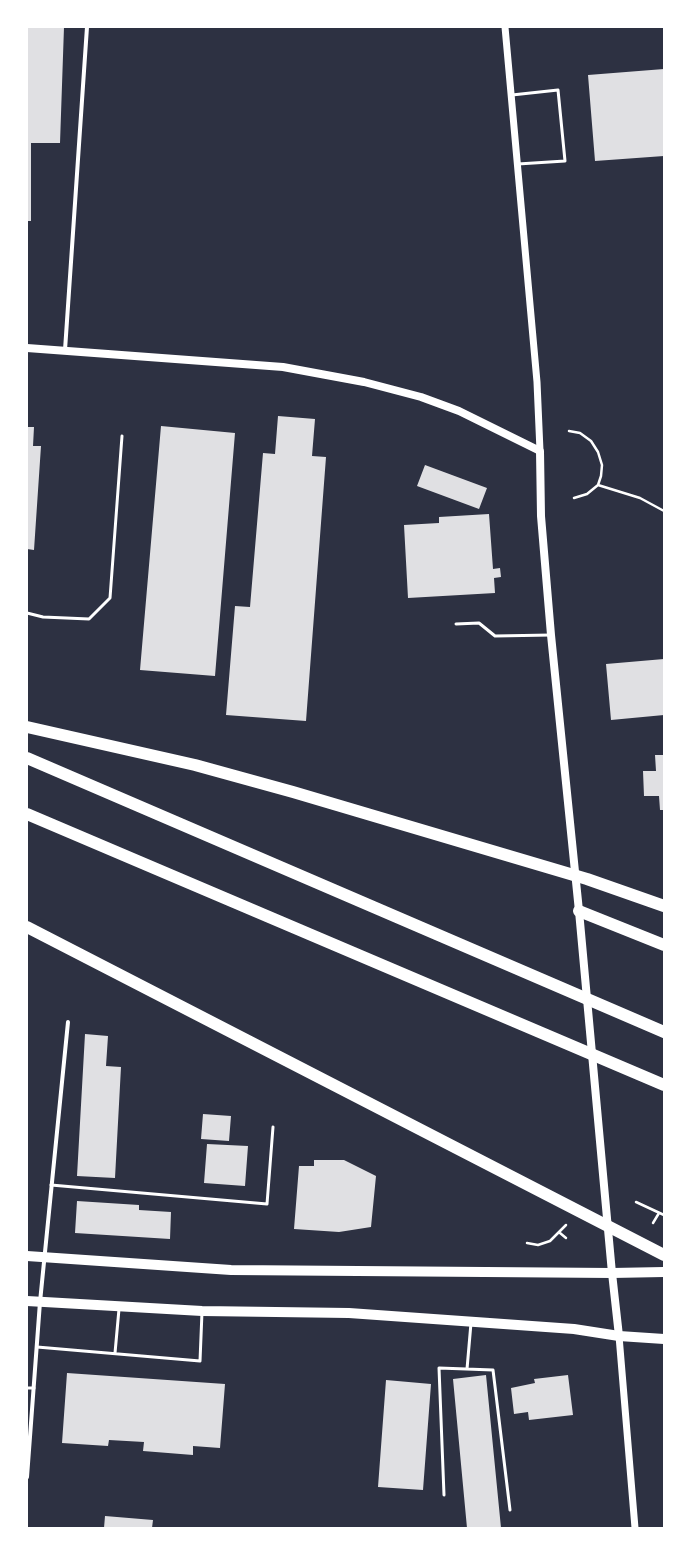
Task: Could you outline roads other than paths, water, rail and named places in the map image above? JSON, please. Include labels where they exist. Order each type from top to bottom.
[{"type":"highway","points":[[27,727],[195,765],[293,792],[542,865],[664,906]]},
{"type":"highway","points":[[27,758],[204,836],[664,1032]]},
{"type":"highway","points":[[27,814],[664,1085]]},
{"type":"highway","points":[[579,911],[664,944]]},
{"type":"highway","points":[[27,927],[664,1255]]},
{"type":"main road","points":[[27,348],[283,368],[364,382],[421,397],[460,411],[540,451],[541,516],[551,635],[579,911],[619,1336]]},
{"type":"main road","points":[[27,1256],[231,1270],[612,1273],[664,1272]]},
{"type":"main road","points":[[27,1301],[202,1311],[349,1313],[574,1329],[619,1336],[664,1339]]},
{"type":"street","points":[[65,350],[87,27]]},
{"type":"street","points":[[505,27],[516,165],[537,382],[540,451]]},
{"type":"street","points":[[27,1477],[40,1302],[68,1022]]},
{"type":"street","points":[[619,1336],[635,1528]]},
{"type":"lane","points":[[511,95],[558,90],[565,161],[516,165]]},
{"type":"lane","points":[[27,613],[43,617],[89,619],[110,598],[122,436]]},
{"type":"lane","points":[[456,624],[479,623],[495,636],[515,637],[551,635]]},
{"type":"lane","points":[[51,1185],[267,1204],[273,1127]]},
{"type":"lane","points":[[115,1353],[119,1307]]},
{"type":"lane","points":[[37,1347],[200,1361],[202,1311]]},
{"type":"lane","points":[[467,1369],[471,1322]]},
{"type":"lane","points":[[444,1495],[439,1368],[493,1370],[510,1510]]},
{"type":"lane","points":[[27,1388],[34,1388]]}]
